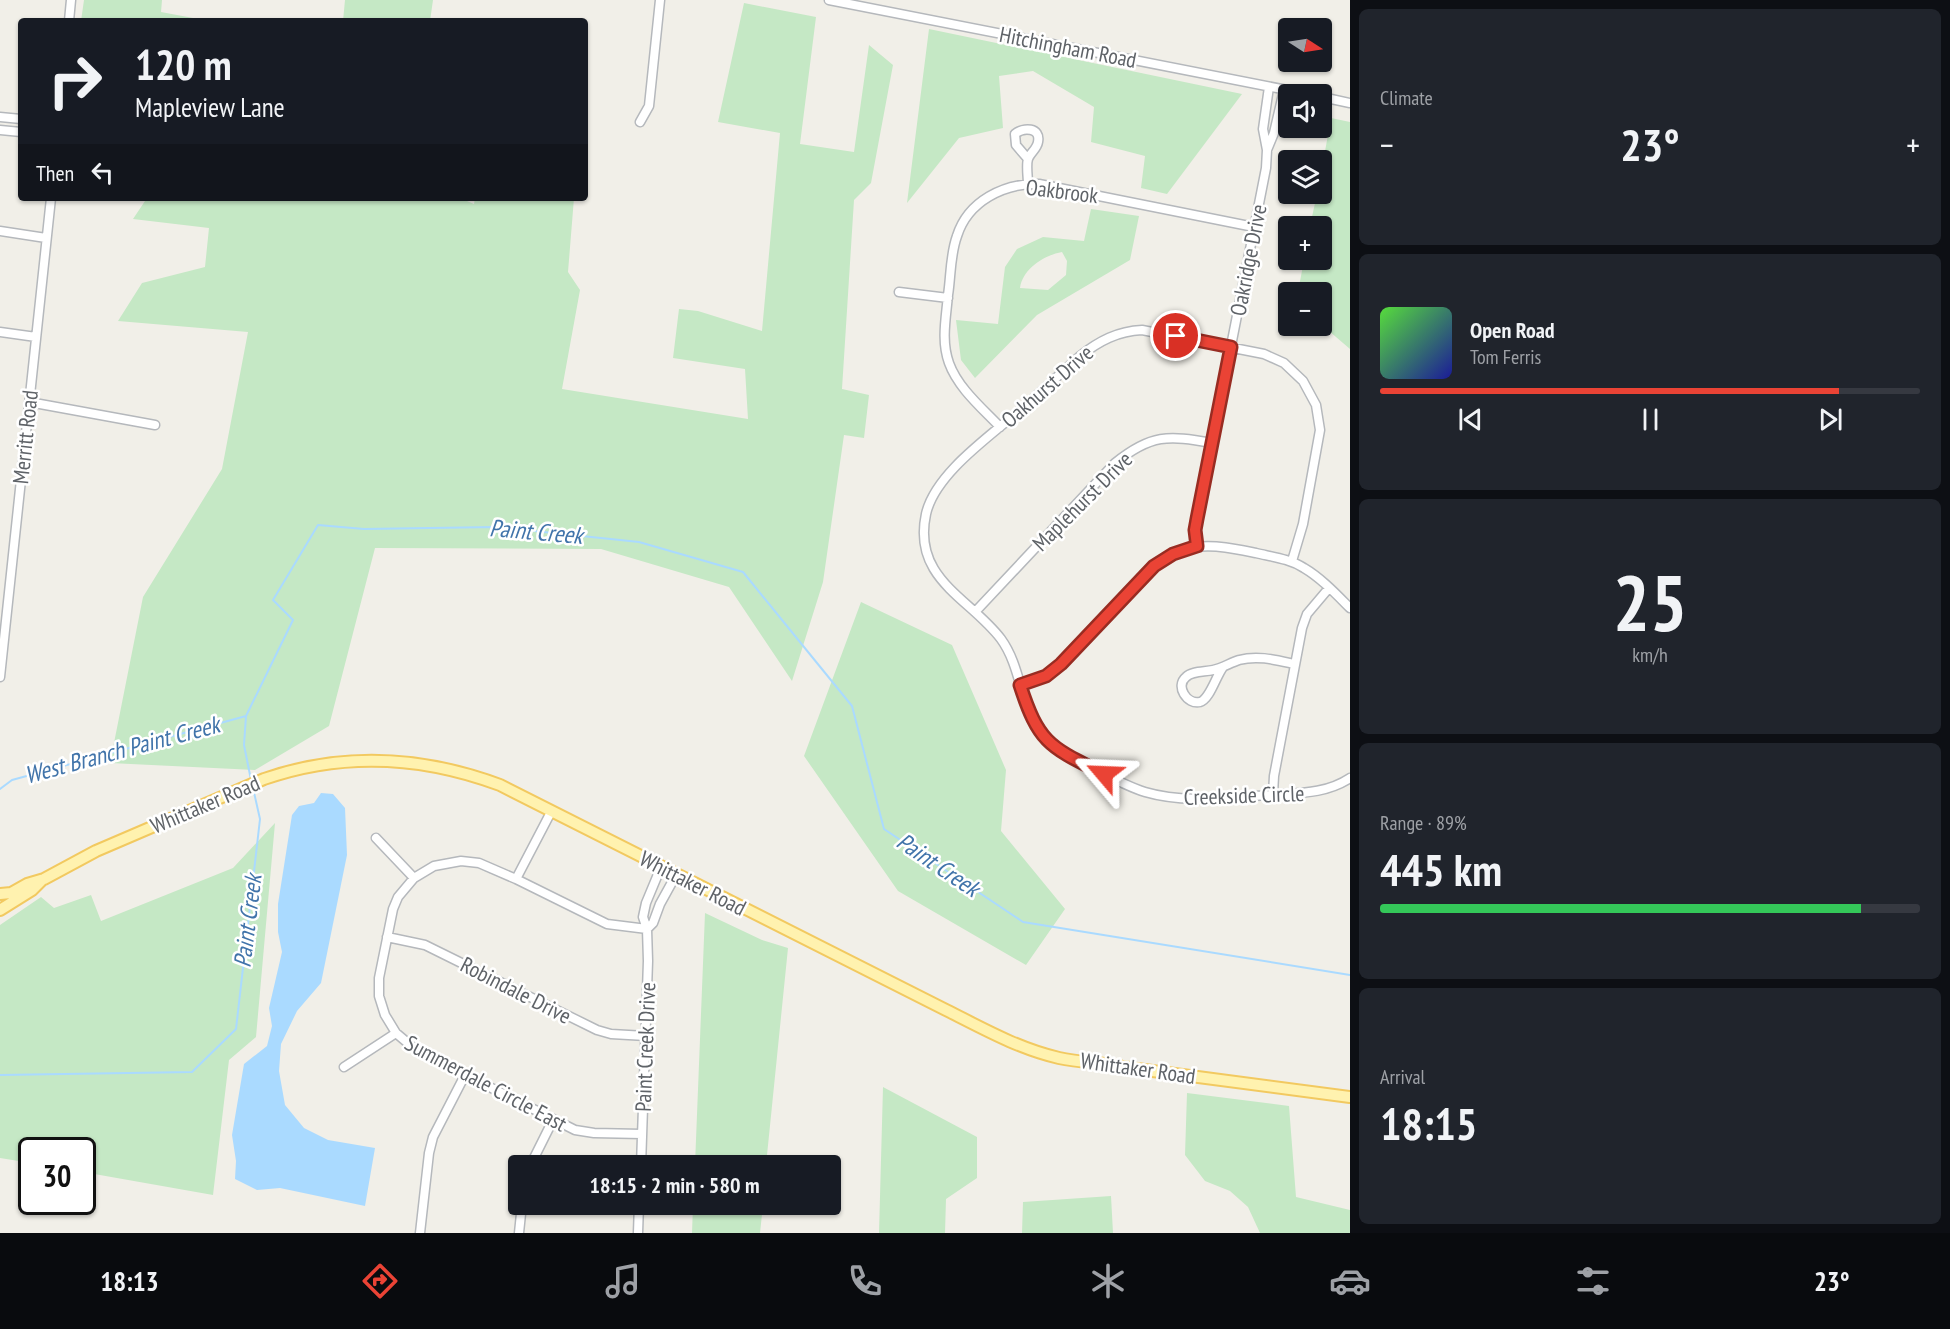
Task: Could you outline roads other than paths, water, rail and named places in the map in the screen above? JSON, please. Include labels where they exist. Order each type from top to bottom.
[{"type":"main road","name":"Whittaker Road","points":[[0,894],[10,893],[27,884],[44,879],[96,851],[287,771],[338,761],[404,761],[441,767],[480,778],[521,796],[974,1024],[1035,1050],[1059,1058],[1350,1097]]},
{"type":"main road","name":"Whittaker Road","points":[[0,910],[32,890],[44,879]]},
{"type":"street","points":[[69,18],[71,0]]},
{"type":"street","points":[[640,122],[649,106],[660,0]]},
{"type":"street","name":"Hitchingham Road","points":[[830,0],[1278,89]]},
{"type":"street","name":"Oakridge Drive","points":[[1197,546],[1195,530],[1197,519],[1266,168],[1267,150],[1263,129],[1269,87]]},
{"type":"street","points":[[1332,99],[1350,103]]},
{"type":"street","name":"Oakridge Drive","points":[[1267,150],[1278,116]]},
{"type":"street","points":[[0,117],[18,119]]},
{"type":"street","points":[[0,130],[18,132]]},
{"type":"street","points":[[1028,159],[1028,184]]},
{"type":"street","name":"Oakbrook","points":[[1000,427],[959,381],[949,364],[945,343],[956,238],[969,215],[980,203],[993,193],[1018,185],[1050,185],[1254,227]]},
{"type":"street","name":"Merritt Road","points":[[0,676],[51,201]]},
{"type":"street","points":[[0,231],[46,238]]},
{"type":"street","points":[[899,292],[948,298]]},
{"type":"street","name":"Oakhurst Drive","points":[[975,612],[951,592],[933,567],[926,548],[925,528],[929,504],[947,476],[1080,356],[1096,343],[1133,330],[1264,354],[1284,363],[1303,381],[1316,405],[1319,419],[1319,444],[1304,524],[1292,561]]},
{"type":"street","points":[[0,332],[36,338]]},
{"type":"street","points":[[29,402],[154,425]]},
{"type":"street","name":"Maplehurst Drive","points":[[975,612],[1115,463],[1131,451],[1144,443],[1172,437],[1212,443]]},
{"type":"street","points":[[1020,685],[1046,676],[1061,664],[1154,566],[1173,554],[1197,546],[1216,546],[1292,561],[1312,573],[1350,608]]},
{"type":"street","points":[[1274,794],[1274,776],[1302,628],[1307,614],[1329,588]]},
{"type":"street","name":"Creekside Circle","points":[[975,612],[1001,639],[1010,656],[1029,714],[1041,734],[1054,747],[1131,787],[1153,794],[1186,799],[1314,792],[1327,789],[1350,778]]},
{"type":"street","points":[[1223,668],[1216,676],[1210,694],[1204,700],[1196,701],[1185,696],[1182,684],[1185,677],[1194,673],[1223,668],[1236,661],[1251,658],[1294,664]]},
{"type":"street","points":[[516,879],[551,812]]},
{"type":"street","points":[[376,838],[414,878],[434,866],[461,861],[487,865],[607,924],[648,928]]},
{"type":"street","name":"Paint Creek Drive","points":[[641,1155],[648,928],[644,922],[644,911],[662,867]]},
{"type":"street","name":"Paint Creek Drive","points":[[648,928],[653,923],[660,904],[676,875]]},
{"type":"street","name":"Summerdale Circle East","points":[[414,878],[398,897],[379,978],[379,996],[385,1015],[396,1033],[416,1050],[553,1120],[584,1132],[642,1134]]},
{"type":"street","name":"Robindale Drive","points":[[387,937],[425,945],[597,1030],[611,1034],[646,1036]]},
{"type":"street","points":[[344,1067],[396,1033]]},
{"type":"street","points":[[420,1233],[433,1137],[465,1076]]},
{"type":"street","points":[[536,1155],[553,1120]]},
{"type":"street","points":[[519,1233],[521,1215]]},
{"type":"street","points":[[638,1233],[639,1215]]},
{"type":"water","points":[[321,793],[333,794],[345,808],[347,855],[321,983],[297,1011],[281,1044],[279,1071],[285,1105],[304,1128],[328,1140],[375,1148],[365,1206],[280,1188],[257,1190],[235,1179],[236,1161],[232,1135],[244,1064],[267,1046],[272,1026],[269,1008],[282,952],[278,932],[278,904],[292,815],[299,806],[314,803]]},
{"type":"waterway","name":"Paint Creek","points":[[251,780],[244,745],[246,716],[293,620],[273,600],[318,525],[364,529],[495,527],[639,542],[743,572],[852,706],[884,829],[1023,922],[1350,975]]},
{"type":"waterway","name":"West Branch Paint Creek","points":[[0,789],[12,780],[246,716]]},
{"type":"waterway","name":"Paint Creek","points":[[0,1075],[192,1072],[236,1029],[260,819],[253,788]]}]
